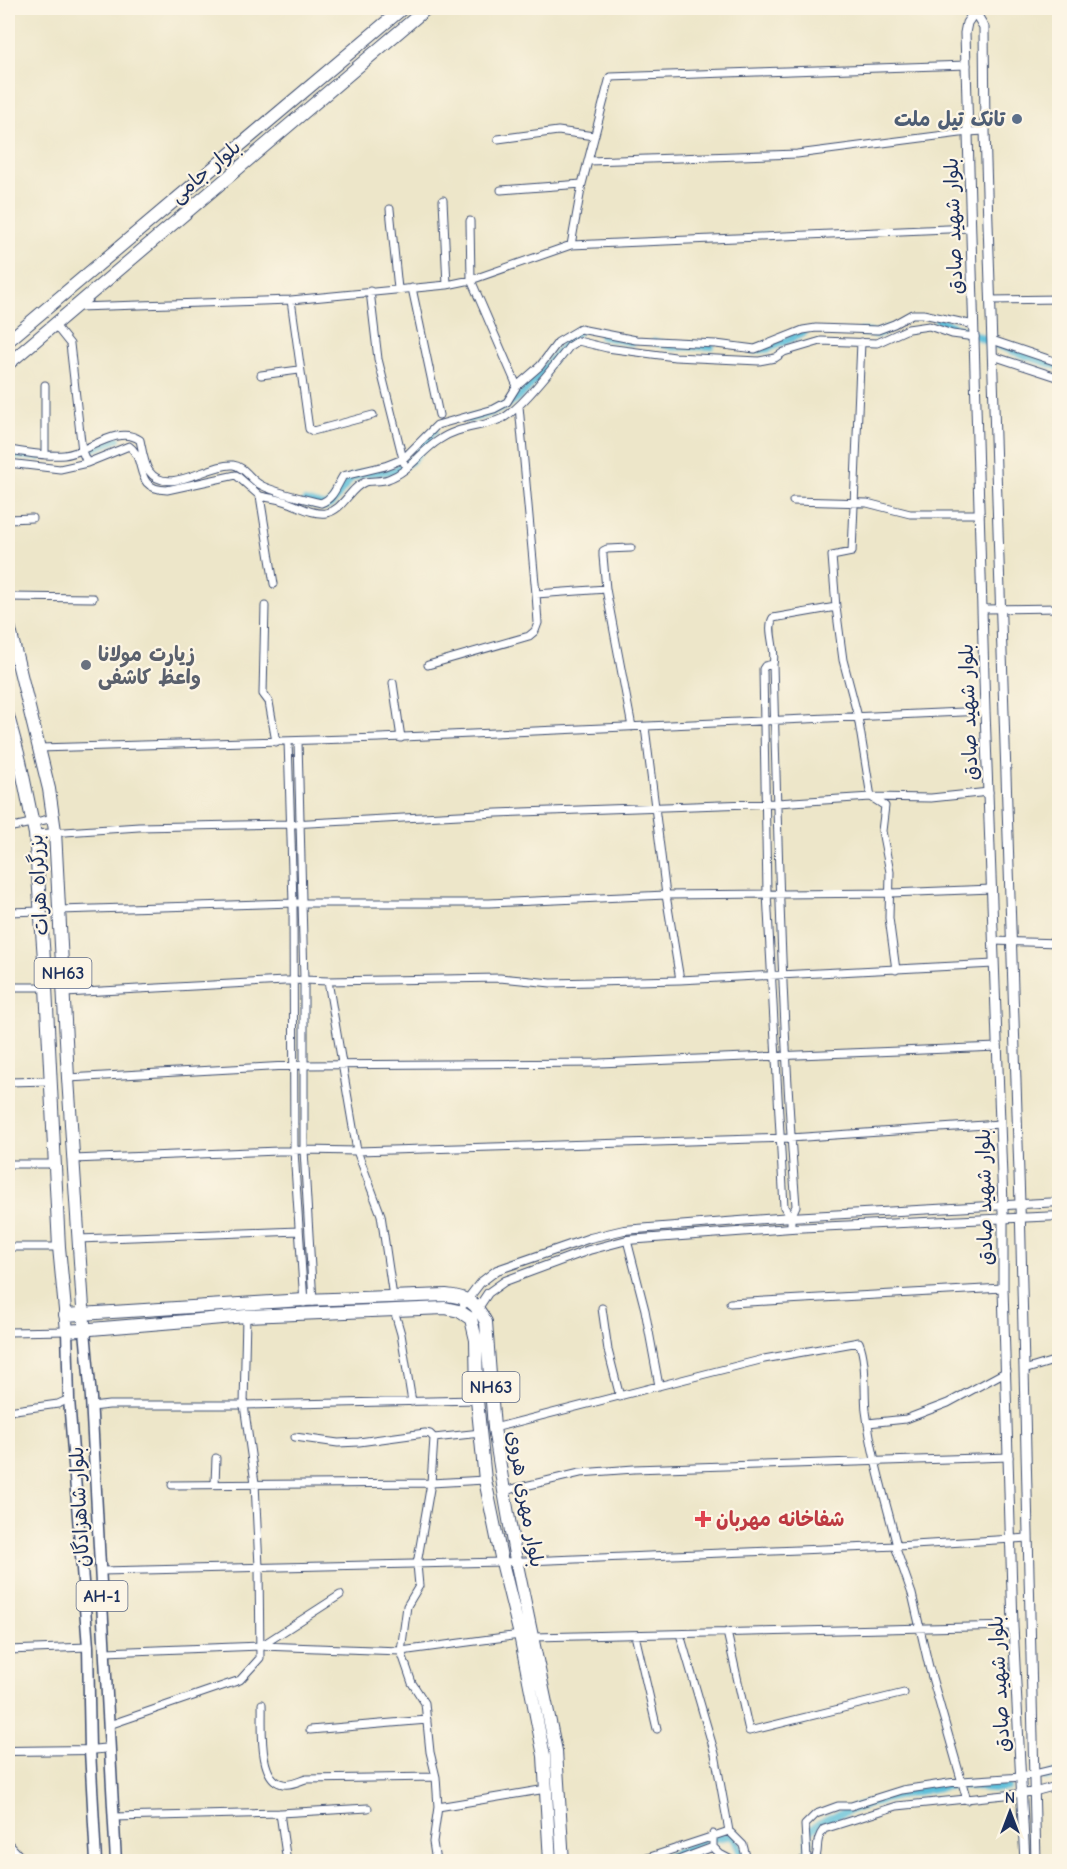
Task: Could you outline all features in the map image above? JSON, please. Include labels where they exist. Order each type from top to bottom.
[{"type":"highway","name":"بلوار جامی","points":[[8,341],[403,8]]},
{"type":"highway","name":"بلوار جامی","points":[[8,364],[428,8]]},
{"type":"highway","name":"بزرگراه هرات","points":[[8,622],[49,789],[56,831],[68,1078],[85,1330]]},
{"type":"highway","name":"بزرگراه هرات","points":[[8,716],[34,829],[46,987],[59,1247],[67,1331]]},
{"type":"highway","points":[[44,961],[62,961]]},
{"type":"highway","points":[[65,1315],[308,1300],[446,1295],[467,1299],[478,1308]]},
{"type":"highway","points":[[67,1331],[246,1316],[445,1308],[459,1311],[471,1319]]},
{"type":"highway","name":"بلوار مهری هروی","points":[[478,1308],[486,1322],[494,1428],[516,1560],[534,1637],[556,1751],[563,1862]]},
{"type":"highway","name":"بلوار مهری هروی","points":[[471,1319],[476,1340],[477,1400],[485,1480],[520,1635],[544,1756],[550,1862]]},
{"type":"main road","name":"بلوار شهید صادق","points":[[976,10],[967,23],[965,33],[968,65],[985,711],[1003,1204],[1003,1288],[1013,1626],[1025,1862]]},
{"type":"main road","name":"بلوار شهید صادق","points":[[976,10],[984,27],[985,131],[1020,1204],[1036,1862]]},
{"type":"main road","name":"بلوار شاهزادگان","points":[[85,1330],[101,1571],[116,1862]]},
{"type":"main road","name":"بلوار شاهزادگان","points":[[67,1331],[69,1399],[88,1647],[90,1750],[96,1862]]},
{"type":"street","points":[[571,245],[582,184],[610,77],[968,65]]},
{"type":"street","points":[[498,139],[558,131],[594,136]]},
{"type":"street","points":[[589,161],[797,154],[985,131]]},
{"type":"street","points":[[501,190],[582,184]]},
{"type":"street","points":[[443,200],[447,285]]},
{"type":"street","points":[[390,209],[398,289]]},
{"type":"street","points":[[470,221],[471,280],[517,386]]},
{"type":"street","points":[[75,307],[291,300],[447,285],[471,280],[571,245],[971,228]]},
{"type":"street","points":[[412,288],[439,415]]},
{"type":"street","points":[[370,291],[378,359],[406,468]]},
{"type":"street","points":[[991,300],[1059,299]]},
{"type":"street","points":[[291,300],[299,370],[311,431],[373,415]]},
{"type":"street","points":[[8,463],[60,469],[87,463],[129,446],[134,449],[148,485],[157,490],[167,490],[223,466],[234,465],[260,485],[321,503],[333,495],[343,476],[385,466],[403,459],[437,425],[494,409],[507,402],[517,386],[540,366],[558,342],[580,329],[636,340],[716,344],[755,349],[803,330],[816,328],[878,330],[912,315],[923,314],[974,325]]},
{"type":"street","points":[[54,324],[70,344],[82,451],[87,463]]},
{"type":"street","points":[[8,450],[65,455],[82,451],[112,436],[132,435],[140,440],[148,470],[153,476],[174,480],[236,475],[260,496],[286,502],[311,512],[327,513],[342,504],[354,489],[365,482],[388,479],[406,468],[437,440],[455,430],[481,426],[505,417],[519,406],[569,347],[578,341],[607,348],[681,358],[720,358],[759,362],[821,341],[877,343],[908,329],[929,326],[952,334],[975,337]]},
{"type":"street","points":[[992,340],[1059,363]]},
{"type":"street","points":[[861,342],[851,553],[832,556],[843,660],[858,717],[871,797],[885,806],[882,831],[890,872],[889,918],[896,970]]},
{"type":"street","points":[[993,356],[1059,378]]},
{"type":"street","points":[[261,375],[299,370]]},
{"type":"street","points":[[45,385],[45,455]]},
{"type":"street","points":[[428,665],[529,636],[535,631],[538,623],[519,406]]},
{"type":"street","points":[[260,496],[274,584]]},
{"type":"street","points":[[793,501],[867,503],[910,514],[980,514]]},
{"type":"street","points":[[8,519],[32,518]]},
{"type":"street","points":[[631,548],[603,551],[606,589],[632,727]]},
{"type":"street","points":[[536,594],[606,589]]},
{"type":"street","points":[[8,597],[93,598]]},
{"type":"street","points":[[265,606],[262,694],[269,702],[276,742]]},
{"type":"street","points":[[791,1228],[791,1217],[796,1206],[786,1055],[773,664],[775,657],[771,620],[836,607]]},
{"type":"street","points":[[983,609],[1059,608]]},
{"type":"street","points":[[773,664],[763,669],[764,804],[779,1138],[784,1207],[791,1217]]},
{"type":"street","points":[[393,683],[401,738]]},
{"type":"street","points":[[39,748],[401,738],[985,711]]},
{"type":"street","points":[[645,726],[666,895],[680,980]]},
{"type":"street","points":[[288,741],[294,1151],[299,1231],[308,1300]]},
{"type":"street","points":[[298,741],[303,904],[304,1150],[309,1314]]},
{"type":"street","points":[[8,828],[56,831],[291,824],[497,813],[764,804],[871,797],[931,798],[989,792]]},
{"type":"street","points":[[34,829],[54,818]]},
{"type":"street","points":[[59,910],[292,903],[489,903],[666,895],[891,893],[992,889]]},
{"type":"street","points":[[8,912],[41,911]]},
{"type":"street","points":[[993,941],[1059,943]]},
{"type":"street","points":[[65,993],[304,980],[500,978],[551,983],[680,980],[994,964]]},
{"type":"street","points":[[328,981],[344,1064],[357,1151],[381,1215],[393,1297]]},
{"type":"street","points":[[8,987],[46,987]]},
{"type":"street","points":[[68,1078],[304,1065],[599,1063],[998,1047]]},
{"type":"street","points":[[8,1082],[51,1081]]},
{"type":"street","points":[[73,1159],[304,1150],[357,1151],[790,1138],[1000,1124]]},
{"type":"street","points":[[8,1164],[54,1164]]},
{"type":"street","points":[[459,1311],[480,1283],[497,1270],[590,1238],[624,1230],[791,1217],[1059,1202]]},
{"type":"street","points":[[471,1319],[488,1293],[505,1281],[589,1250],[627,1240],[791,1228],[1059,1216]]},
{"type":"street","points":[[78,1239],[299,1231]]},
{"type":"street","points":[[627,1240],[645,1310],[659,1386]]},
{"type":"street","points":[[8,1247],[59,1247]]},
{"type":"street","points":[[730,1303],[1003,1288]]},
{"type":"street","points":[[602,1308],[608,1350],[620,1396]]},
{"type":"street","points":[[394,1310],[402,1334],[412,1402]]},
{"type":"street","points":[[109,1725],[240,1680],[261,1658],[255,1483],[244,1405],[246,1316]]},
{"type":"street","points":[[8,1332],[67,1331]]},
{"type":"street","points":[[494,1428],[764,1359],[859,1342],[868,1423],[875,1461],[896,1546],[912,1594],[919,1628],[967,1800]]},
{"type":"street","points":[[1024,1370],[1059,1359]]},
{"type":"street","points":[[868,1423],[906,1419],[948,1403],[1007,1371]]},
{"type":"street","points":[[8,1411],[58,1404],[69,1399]]},
{"type":"street","points":[[91,1407],[477,1400]]},
{"type":"street","points":[[434,1438],[481,1432]]},
{"type":"street","points":[[295,1437],[338,1443],[374,1441],[425,1433],[434,1438]]},
{"type":"street","points":[[434,1438],[431,1483],[417,1564],[419,1586],[407,1606],[401,1651],[412,1683],[425,1703],[428,1720],[438,1808],[433,1842],[436,1862]]},
{"type":"street","points":[[504,1491],[580,1473],[634,1468],[1009,1457]]},
{"type":"street","points":[[215,1484],[216,1458]]},
{"type":"street","points":[[172,1485],[431,1483],[485,1480]]},
{"type":"street","points":[[101,1571],[502,1562],[896,1546],[1028,1538]]},
{"type":"street","points":[[261,1646],[340,1595]]},
{"type":"street","points":[[534,1637],[1013,1626]]},
{"type":"street","points":[[727,1632],[749,1731],[904,1693]]},
{"type":"street","points":[[680,1634],[715,1754],[729,1831],[743,1845],[747,1860],[752,1862]]},
{"type":"street","points":[[105,1652],[261,1646],[401,1651],[520,1635]]},
{"type":"street","points":[[635,1635],[657,1729]]},
{"type":"street","points":[[8,1650],[88,1647]]},
{"type":"street","points":[[262,1704],[264,1757],[267,1769],[274,1780],[280,1784],[287,1785],[306,1779],[436,1777]]},
{"type":"street","points":[[310,1730],[428,1720]]},
{"type":"street","points":[[8,1751],[110,1748]]},
{"type":"street","points":[[799,1862],[807,1858],[805,1825],[816,1814],[838,1806],[851,1806],[902,1790],[1022,1777],[1059,1768]]},
{"type":"street","points":[[814,1862],[818,1837],[824,1829],[897,1806],[1034,1792],[1059,1785]]},
{"type":"street","points":[[438,1808],[546,1789]]},
{"type":"street","points":[[113,1817],[280,1813],[368,1808]]},
{"type":"street","points":[[280,1813],[287,1862]]},
{"type":"street","points":[[635,1862],[713,1834],[729,1831]]},
{"type":"street","points":[[713,1834],[713,1847],[721,1858],[735,1862]]},
{"type":"street","points":[[8,1843],[19,1855],[21,1862]]},
{"type":"street","points":[[674,1862],[713,1847]]},
{"type":"waterway","points":[[938,320],[1013,351],[1060,367]]},
{"type":"waterway","points":[[862,332],[877,334],[888,329]]},
{"type":"waterway","points":[[468,419],[490,413],[507,405],[520,395],[579,330]]},
{"type":"waterway","points":[[752,350],[767,349],[803,333]]},
{"type":"waterway","points":[[602,336],[631,342]]},
{"type":"waterway","points":[[655,342],[673,347],[711,346]]},
{"type":"waterway","points":[[305,502],[325,507],[331,504],[351,478],[364,473],[393,471],[411,461],[434,431]]},
{"type":"waterway","points":[[89,450],[117,439]]},
{"type":"waterway","points":[[8,455],[39,457]]},
{"type":"waterway","points":[[1046,1777],[1060,1772]]},
{"type":"waterway","points":[[808,1862],[809,1831],[821,1823],[858,1807],[946,1786],[1007,1787]]},
{"type":"waterway","points":[[715,1838],[733,1835],[745,1862]]},
{"type":"waterway","points":[[658,1862],[703,1841]]},
{"type":"place","name":"تانک تیل ملت","points":[[1017,119]]},
{"type":"place","name":"زیارت مولانا واعظ کاشفی","points":[[86,665]]},
{"type":"place","name":"شفاخانه مهربان","points":[[703,1519]]}]
